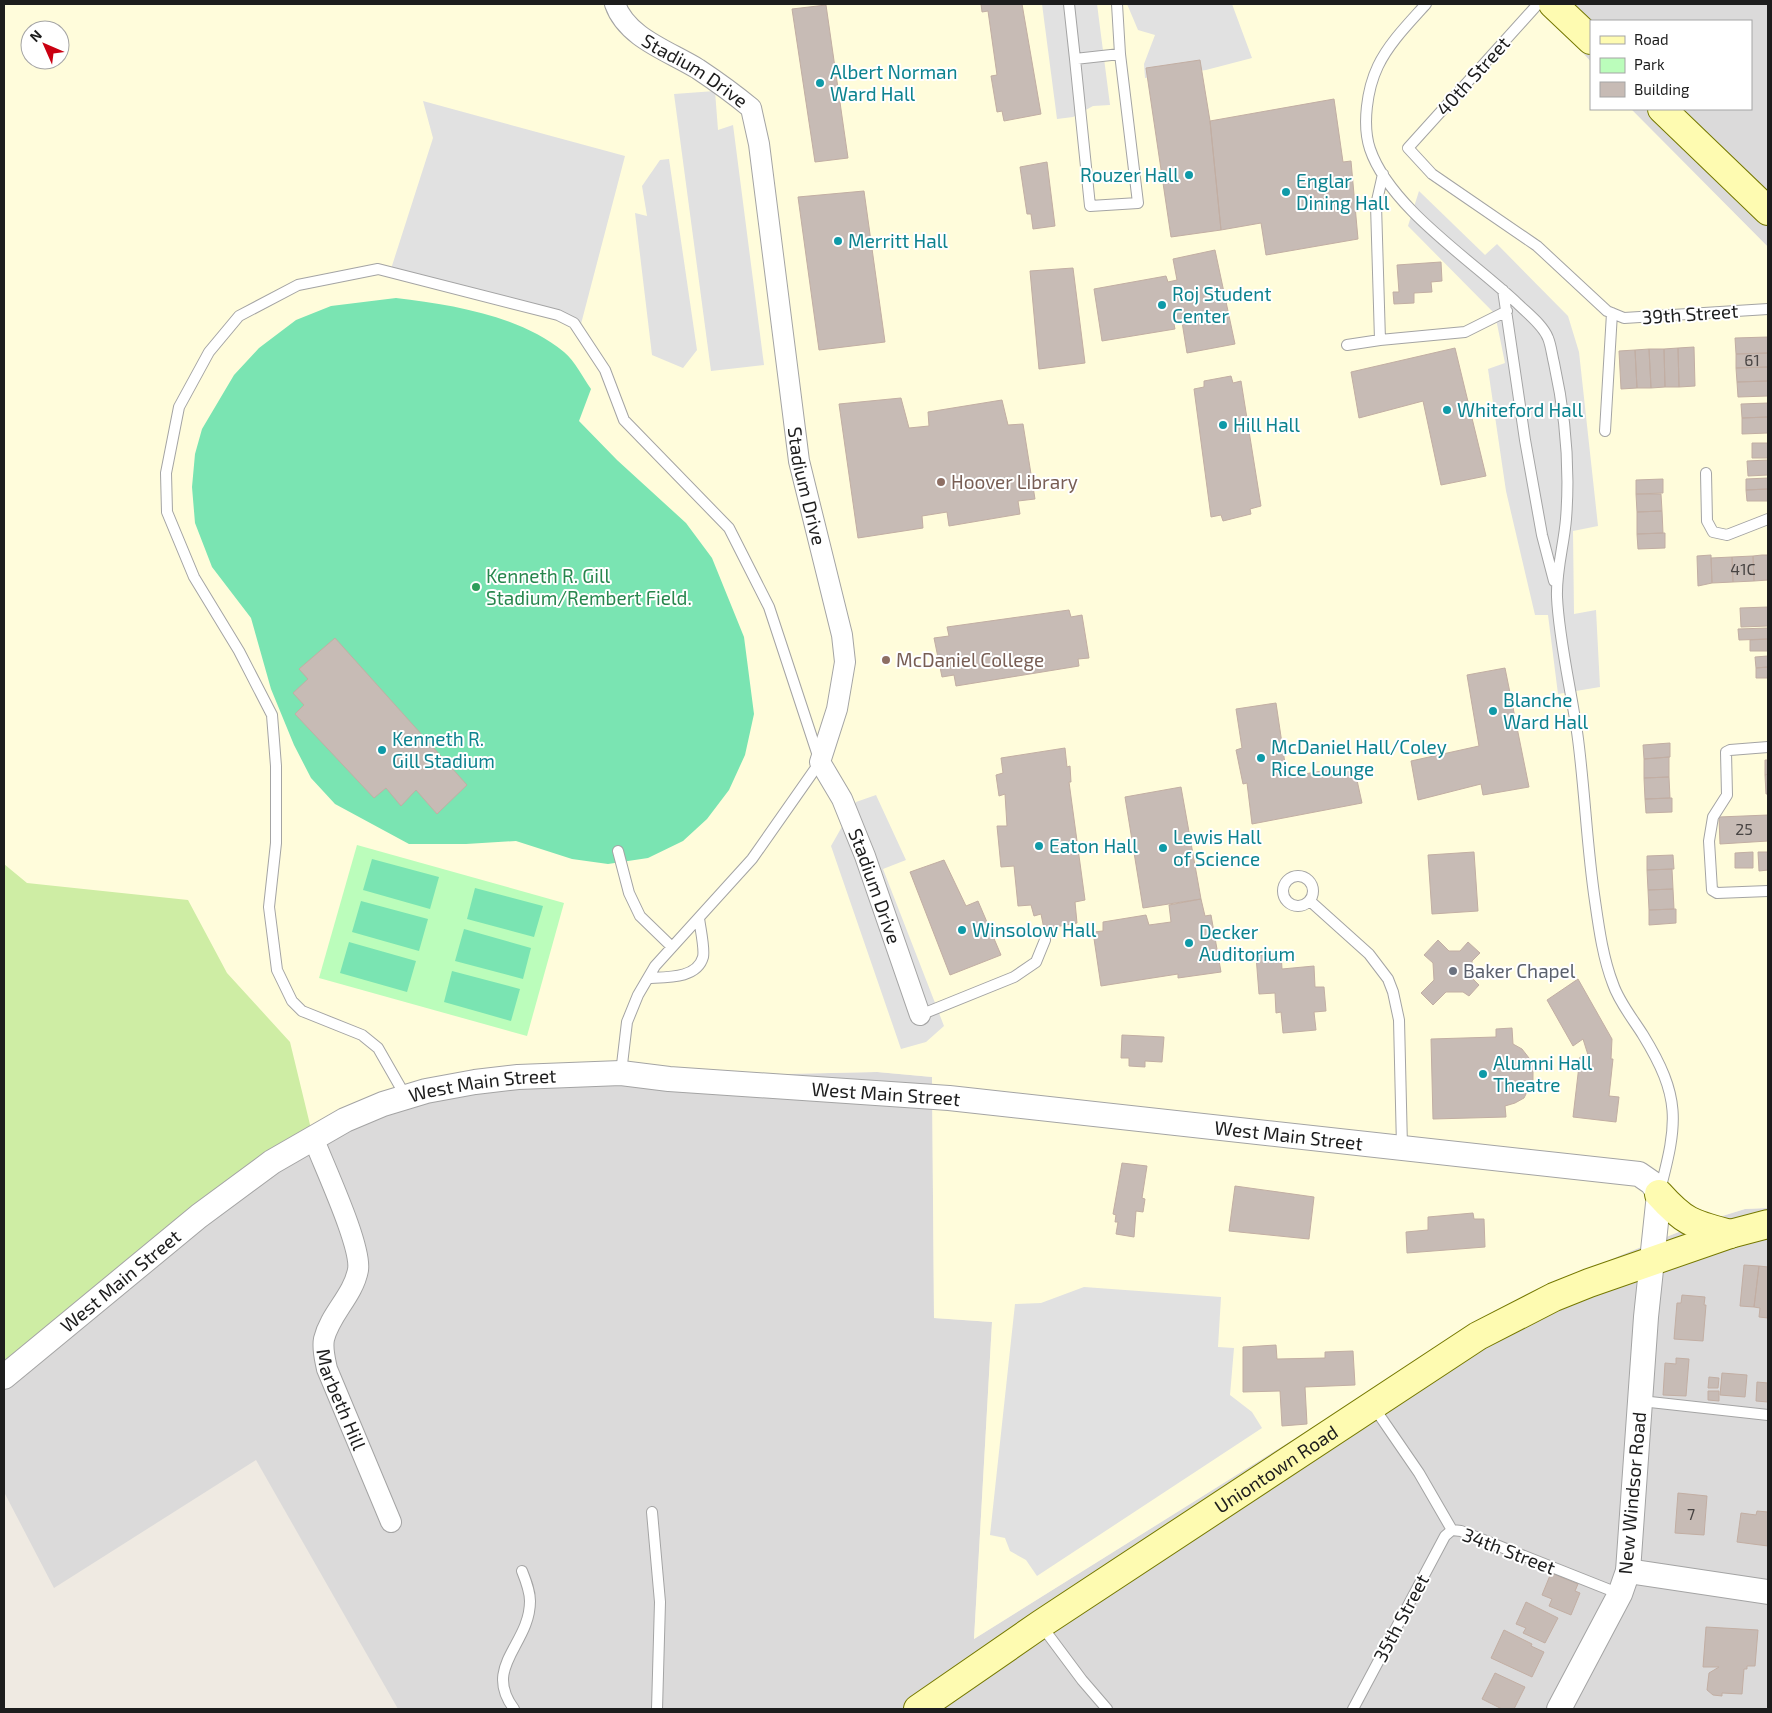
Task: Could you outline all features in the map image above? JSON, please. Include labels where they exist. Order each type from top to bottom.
[{"type":"main road","points":[[1553,4],[1590,39]]},
{"type":"main road","points":[[1663,110],[1768,211]]},
{"type":"main road","points":[[1659,1194],[1682,1218],[1692,1224],[1730,1234]]},
{"type":"main road","points":[[1653,1262],[1730,1234],[1768,1224]]},
{"type":"main road","name":"Uniontown Road","points":[[918,1709],[1041,1624],[1478,1336],[1508,1319],[1589,1282],[1653,1262]]},
{"type":"street","name":"Stadium Drive","points":[[615,4],[621,18],[631,29],[698,69],[751,108],[758,144],[799,462],[842,634],[845,662],[837,709],[820,762],[842,799],[920,1015]]},
{"type":"street","name":"West Main Street","points":[[4,1377],[199,1216],[272,1162],[313,1137],[345,1120],[406,1097],[501,1079],[621,1073],[669,1079],[949,1098],[1629,1172],[1646,1177],[1659,1194]]},
{"type":"street","name":"Marbeth Hill","points":[[313,1137],[350,1231],[358,1258],[358,1270],[354,1284],[330,1324],[324,1339],[327,1369],[391,1522]]},
{"type":"street","points":[[1653,1262],[1659,1194]]},
{"type":"street","name":"New Windsor Road","points":[[1559,1709],[1620,1594],[1628,1571],[1646,1317],[1653,1262]]},
{"type":"street","points":[[1628,1571],[1768,1592]]},
{"type":"lane","points":[[1069,4],[1090,206],[1138,203],[1120,54],[1117,4]]},
{"type":"lane","points":[[1426,4],[1400,34],[1378,66],[1370,92],[1366,121],[1370,148],[1383,174],[1408,206],[1503,290],[1548,336],[1562,399],[1568,497],[1565,535],[1557,569],[1558,619],[1570,682],[1584,782],[1595,900],[1606,962],[1614,987],[1652,1050],[1667,1081],[1671,1096],[1673,1130],[1659,1194]]},
{"type":"lane","name":"40th Street","points":[[1538,4],[1408,148],[1432,174],[1537,246],[1607,311],[1612,313]]},
{"type":"lane","points":[[1075,59],[1120,54]]},
{"type":"lane","points":[[1380,340],[1376,205],[1383,174]]},
{"type":"lane","points":[[406,1097],[378,1048],[362,1035],[302,1011],[292,1001],[276,970],[269,907],[276,843],[276,766],[272,715],[239,651],[194,577],[167,512],[166,473],[178,407],[209,352],[239,316],[298,285],[378,269],[558,316],[574,323],[605,370],[624,420],[729,528],[769,607],[820,762],[752,859],[672,947],[648,978],[627,1022],[621,1073]]},
{"type":"lane","points":[[1503,290],[1526,449],[1542,535],[1557,594]]},
{"type":"lane","name":"39th Street","points":[[1612,313],[1624,318],[1768,309]]},
{"type":"lane","points":[[1348,345],[1465,332],[1507,311]]},
{"type":"lane","points":[[1605,431],[1612,313]]},
{"type":"lane","points":[[1706,473],[1707,521],[1713,532],[1727,535],[1768,519]]},
{"type":"lane","points":[[1768,747],[1730,750],[1726,752],[1727,795],[1713,817],[1710,842],[1712,890],[1717,892],[1768,890]]},
{"type":"lane","points":[[618,851],[628,893],[640,916],[672,947]]},
{"type":"lane","points":[[1310,901],[1369,954],[1388,979],[1393,992],[1399,1020],[1402,1147]]},
{"type":"lane","points":[[648,978],[675,977],[694,970],[703,957],[699,918]]},
{"type":"lane","points":[[920,1015],[1014,977],[1036,962],[1045,940]]},
{"type":"lane","points":[[1641,1401],[1768,1415]]},
{"type":"lane","name":"34th Street","points":[[1373,1405],[1411,1460],[1452,1530],[1461,1531],[1620,1594]]},
{"type":"lane","points":[[652,1512],[660,1602],[657,1709]]},
{"type":"lane","name":"35th Street","points":[[1353,1709],[1445,1536],[1452,1530]]},
{"type":"lane","points":[[514,1709],[507,1700],[502,1686],[502,1674],[518,1642],[529,1612],[529,1594],[522,1571]]},
{"type":"lane","points":[[1041,1624],[1071,1666],[1107,1709]]},
{"type":"shaded area","name":"McDaniel College","points":[[4,4],[1539,4],[1590,61],[1590,110],[1632,110],[1768,247],[1768,1208],[1745,1209],[1706,1221],[1619,1256],[1491,1316],[974,1639],[992,1322],[934,1318],[932,1077],[877,1072],[493,1080],[313,1137],[4,1377]]},
{"type":"shaded area","points":[[1042,4],[1097,4],[1110,105],[1093,106],[1073,117],[1057,119]]},
{"type":"shaded area","points":[[1127,4],[1232,4],[1252,58],[1206,70],[1145,78],[1144,64],[1155,35],[1138,30]]},
{"type":"shaded area","points":[[1539,4],[1768,4],[1768,247],[1632,110],[1752,110],[1752,20],[1590,20],[1590,61]]},
{"type":"shaded area","points":[[715,91],[718,130],[733,125],[764,365],[711,371],[674,94]]},
{"type":"shaded area","points":[[423,101],[625,156],[581,324],[390,272],[433,138]]},
{"type":"shaded area","points":[[669,159],[697,350],[683,368],[652,355],[635,213],[647,216],[642,186],[660,160]]},
{"type":"shaded area","points":[[1419,191],[1485,255],[1497,244],[1568,316],[1579,352],[1598,526],[1573,531],[1574,614],[1596,610],[1600,687],[1558,694],[1548,615],[1535,615],[1506,491],[1488,369],[1505,363],[1495,314],[1408,226]]},
{"type":"shaded area","points":[[876,795],[906,860],[883,869],[944,1026],[926,1042],[901,1049],[831,846],[856,802]]},
{"type":"shaded area","points":[[877,1072],[932,1077],[934,1318],[992,1322],[974,1639],[1491,1316],[1619,1256],[1706,1221],[1745,1209],[1768,1208],[1768,1709],[398,1709],[256,1460],[54,1588],[4,1492],[4,1377],[313,1137],[493,1080]]},
{"type":"shaded area","points":[[1084,1287],[1221,1297],[1218,1347],[1234,1348],[1230,1395],[1252,1412],[1262,1428],[1037,1576],[1026,1560],[1010,1551],[1005,1538],[990,1535],[1015,1304],[1041,1303]]},
{"type":"green space","name":"Kenneth R. Gill Stadium/Rembert Field.","points":[[396,298],[462,308],[506,320],[546,339],[564,352],[591,389],[579,421],[617,460],[686,523],[712,558],[744,637],[754,714],[745,755],[729,790],[707,819],[683,841],[648,858],[608,864],[572,859],[516,841],[466,844],[409,844],[335,804],[311,778],[294,745],[271,689],[251,618],[212,567],[195,523],[192,487],[195,454],[202,429],[234,375],[259,348],[296,320],[331,306]]},
{"type":"green space","points":[[357,845],[564,903],[527,1036],[319,978]]},
{"type":"green space","points":[[372,859],[439,877],[430,909],[363,890]]},
{"type":"green space","points":[[4,864],[27,883],[188,900],[227,973],[290,1042],[313,1137],[4,1377]]},
{"type":"green space","points":[[475,888],[543,906],[534,937],[467,919]]},
{"type":"green space","points":[[361,901],[428,919],[419,951],[352,932]]},
{"type":"green space","points":[[464,929],[531,948],[523,979],[455,961]]},
{"type":"green space","points":[[349,942],[416,961],[407,992],[340,973]]},
{"type":"green space","points":[[452,971],[520,989],[511,1021],[444,1002]]},
{"type":"building","points":[[981,4],[1022,4],[1041,114],[1004,121],[1002,111],[997,112],[991,76],[997,75],[988,11],[982,12]]},
{"type":"building","name":"Albert Norman Ward Hall","points":[[826,5],[848,158],[815,162],[792,9]]},
{"type":"building","name":"Rouzer Hall","points":[[1200,60],[1210,121],[1221,230],[1171,237],[1146,68]]},
{"type":"building","name":"Englar Dining Hall","points":[[1334,99],[1343,162],[1351,161],[1358,239],[1266,255],[1261,223],[1221,230],[1210,121]]},
{"type":"building","points":[[1047,162],[1055,226],[1033,229],[1031,214],[1027,214],[1020,167]]},
{"type":"building","name":"Merritt Hall","points":[[864,191],[885,342],[819,350],[798,197]]},
{"type":"building","name":"Roj Student Center","points":[[1215,250],[1235,344],[1187,353],[1182,322],[1174,324],[1175,329],[1102,341],[1094,289],[1166,276],[1168,282],[1177,280],[1173,259]]},
{"type":"building","points":[[1441,262],[1442,281],[1431,282],[1432,292],[1414,293],[1414,303],[1394,304],[1393,292],[1399,292],[1397,265]]},
{"type":"building","points":[[1073,268],[1085,363],[1039,369],[1030,271]]},
{"type":"building","points":[[1768,337],[1768,353],[1736,354],[1735,338]]},
{"type":"building","points":[[1694,347],[1695,386],[1679,387],[1678,348]]},
{"type":"building","name":"Whiteford Hall","points":[[1455,348],[1486,476],[1441,485],[1423,401],[1359,418],[1351,372]]},
{"type":"building","points":[[1678,348],[1679,387],[1665,387],[1664,349]]},
{"type":"building","points":[[1649,349],[1664,349],[1665,387],[1651,388]]},
{"type":"building","points":[[1649,349],[1651,388],[1637,388],[1635,350]]},
{"type":"building","points":[[1635,350],[1637,388],[1621,389],[1619,351]]},
{"type":"building","points":[[1768,353],[1768,367],[1736,368],[1736,354]]},
{"type":"building","points":[[1768,367],[1768,381],[1737,382],[1736,368]]},
{"type":"building","name":"Hill Hall","points":[[1231,376],[1233,383],[1241,381],[1261,506],[1250,509],[1251,514],[1223,521],[1221,515],[1211,517],[1194,389],[1204,387],[1204,381]]},
{"type":"building","points":[[1768,381],[1768,396],[1738,397],[1737,382]]},
{"type":"building","name":"Hoover Library","points":[[901,398],[909,428],[929,426],[928,412],[1002,400],[1008,425],[1023,424],[1035,499],[1018,501],[1020,514],[949,526],[947,512],[922,516],[923,528],[858,538],[839,404]]},
{"type":"building","points":[[1768,403],[1768,417],[1742,418],[1741,404]]},
{"type":"building","points":[[1768,417],[1768,433],[1742,434],[1742,418]]},
{"type":"building","points":[[1752,443],[1768,443],[1768,458],[1752,458]]},
{"type":"building","points":[[1768,460],[1768,475],[1748,476],[1747,461]]},
{"type":"building","points":[[1768,478],[1768,489],[1746,490],[1746,479]]},
{"type":"building","points":[[1663,479],[1663,493],[1636,494],[1636,480]]},
{"type":"building","points":[[1768,489],[1768,501],[1747,501],[1746,490]]},
{"type":"building","points":[[1636,494],[1661,494],[1662,511],[1637,512]]},
{"type":"building","points":[[1662,511],[1663,533],[1637,534],[1637,512]]},
{"type":"building","points":[[1665,533],[1665,548],[1638,549],[1637,534]]},
{"type":"building","points":[[1711,555],[1712,583],[1698,586],[1697,556]]},
{"type":"building","points":[[1768,555],[1768,580],[1754,581],[1753,556]]},
{"type":"building","points":[[1753,556],[1754,581],[1733,582],[1732,557]]},
{"type":"building","points":[[1732,557],[1733,582],[1712,583],[1711,558]]},
{"type":"building","points":[[1768,607],[1768,626],[1741,627],[1740,608]]},
{"type":"building","points":[[1069,610],[1071,617],[1082,615],[1089,658],[1078,659],[1079,666],[956,686],[954,675],[942,677],[934,638],[949,636],[947,627]]},
{"type":"building","points":[[1768,628],[1768,639],[1739,640],[1738,629]]},
{"type":"building","name":"Kenneth R. Gill Stadium","points":[[335,638],[467,785],[437,814],[416,790],[401,806],[386,788],[374,798],[295,714],[304,705],[293,693],[308,679],[299,669]]},
{"type":"building","points":[[1768,639],[1768,651],[1750,651],[1750,640]]},
{"type":"building","points":[[1768,656],[1768,667],[1756,668],[1755,657]]},
{"type":"building","points":[[1768,667],[1768,678],[1756,678],[1756,668]]},
{"type":"building","name":"Blanche Ward Hall","points":[[1505,668],[1529,787],[1483,795],[1481,784],[1418,800],[1411,761],[1479,746],[1467,675]]},
{"type":"building","name":"McDaniel Hall/Coley Rice Lounge","points":[[1276,703],[1287,777],[1345,767],[1345,772],[1355,771],[1362,803],[1252,824],[1247,783],[1243,784],[1236,750],[1242,748],[1236,709]]},
{"type":"building","points":[[1670,743],[1670,757],[1644,759],[1643,745]]},
{"type":"building","name":"Eaton Hall","points":[[1065,748],[1067,767],[1070,766],[1071,782],[1069,782],[1085,900],[1075,902],[1077,923],[1044,929],[1041,914],[1034,916],[1031,905],[1018,906],[1014,866],[1001,867],[997,826],[1007,826],[1005,794],[999,796],[996,775],[1003,773],[1001,758]]},
{"type":"building","points":[[1669,757],[1669,777],[1644,778],[1644,759]]},
{"type":"building","points":[[1765,760],[1768,760],[1768,774],[1765,775]]},
{"type":"building","points":[[1768,774],[1768,794],[1766,794],[1765,775]]},
{"type":"building","points":[[1669,777],[1670,798],[1645,799],[1644,778]]},
{"type":"building","name":"Lewis Hall of Science","points":[[1181,787],[1201,899],[1143,908],[1125,797]]},
{"type":"building","points":[[1672,798],[1672,812],[1646,813],[1645,799]]},
{"type":"building","points":[[1768,815],[1768,841],[1720,844],[1719,817]]},
{"type":"building","points":[[1474,852],[1478,911],[1432,914],[1428,855]]},
{"type":"building","points":[[1753,852],[1753,868],[1735,868],[1735,853]]},
{"type":"building","points":[[1758,852],[1768,852],[1768,870],[1759,871]]},
{"type":"building","points":[[1673,855],[1674,869],[1647,870],[1647,856]]},
{"type":"building","name":"Winsolow Hall","points":[[944,860],[966,906],[978,901],[1001,955],[950,975],[910,872]]},
{"type":"building","points":[[1672,869],[1673,889],[1648,890],[1647,870]]},
{"type":"building","points":[[1673,889],[1674,909],[1649,910],[1648,890]]},
{"type":"building","points":[[1201,899],[1205,916],[1211,915],[1221,972],[1178,978],[1178,974],[1101,986],[1093,932],[1103,931],[1103,922],[1146,915],[1149,925],[1171,922],[1169,905]]},
{"type":"building","points":[[1676,909],[1676,923],[1649,925],[1649,910]]},
{"type":"building","name":"Baker Chapel","points":[[1438,940],[1449,951],[1460,951],[1468,942],[1480,953],[1472,961],[1473,979],[1479,985],[1469,996],[1463,992],[1446,992],[1433,1005],[1421,993],[1434,980],[1433,963],[1424,955]]},
{"type":"building","points":[[1281,953],[1282,969],[1314,966],[1315,987],[1324,987],[1326,1011],[1314,1012],[1316,1030],[1283,1033],[1281,1012],[1276,1013],[1275,993],[1259,994],[1256,956]]},
{"type":"building","points":[[1578,979],[1612,1039],[1611,1059],[1613,1059],[1609,1096],[1619,1097],[1616,1122],[1573,1117],[1580,1057],[1589,1058],[1583,1039],[1573,1046],[1547,1000]]},
{"type":"building","name":"Alumni Hall Theatre","points":[[1512,1028],[1513,1044],[1522,1049],[1529,1058],[1533,1068],[1533,1080],[1524,1098],[1505,1106],[1506,1117],[1433,1119],[1431,1039],[1496,1037],[1496,1029]]},
{"type":"building","points":[[1122,1035],[1164,1037],[1162,1062],[1145,1061],[1145,1067],[1129,1066],[1129,1058],[1121,1058]]},
{"type":"building","points":[[1122,1163],[1147,1166],[1142,1198],[1145,1199],[1143,1212],[1136,1211],[1134,1237],[1116,1234],[1118,1222],[1115,1222],[1116,1215],[1113,1214]]},
{"type":"building","points":[[1235,1186],[1314,1197],[1309,1239],[1229,1231]]},
{"type":"building","points":[[1473,1213],[1474,1219],[1484,1219],[1485,1247],[1407,1253],[1406,1232],[1428,1230],[1428,1217]]},
{"type":"building","points":[[1744,1265],[1759,1266],[1754,1307],[1740,1306]]},
{"type":"building","points":[[1759,1266],[1768,1267],[1768,1318],[1759,1317],[1760,1308],[1754,1307]]},
{"type":"building","points":[[1682,1295],[1705,1297],[1703,1341],[1674,1339],[1677,1303],[1681,1303]]},
{"type":"building","points":[[1276,1345],[1277,1359],[1325,1358],[1325,1352],[1353,1351],[1355,1385],[1305,1387],[1307,1424],[1282,1426],[1280,1391],[1243,1392],[1243,1347]]},
{"type":"building","points":[[1676,1358],[1689,1359],[1686,1396],[1663,1395],[1665,1363],[1676,1364]]},
{"type":"building","points":[[1722,1373],[1747,1375],[1745,1397],[1720,1395]]},
{"type":"building","points":[[1709,1377],[1719,1378],[1718,1388],[1708,1388]]},
{"type":"building","points":[[1757,1382],[1768,1383],[1768,1402],[1756,1401]]},
{"type":"building","points":[[1708,1391],[1719,1391],[1719,1401],[1708,1400]]},
{"type":"building","points":[[1678,1493],[1707,1496],[1704,1535],[1675,1533]]},
{"type":"building","points":[[1757,1511],[1768,1512],[1768,1546],[1737,1542],[1741,1513],[1756,1515]]},
{"type":"building","points":[[1551,1573],[1578,1584],[1575,1591],[1580,1593],[1571,1615],[1549,1606],[1552,1599],[1542,1595]]},
{"type":"building","points":[[1526,1602],[1558,1618],[1545,1643],[1523,1633],[1526,1628],[1516,1624]]},
{"type":"building","points":[[1706,1627],[1758,1630],[1755,1666],[1747,1666],[1747,1669],[1744,1669],[1742,1694],[1722,1693],[1722,1696],[1713,1695],[1707,1690],[1709,1673],[1719,1667],[1703,1667]]},
{"type":"building","points":[[1504,1630],[1544,1652],[1532,1677],[1491,1658]]},
{"type":"building","points":[[1495,1673],[1525,1687],[1514,1709],[1502,1709],[1482,1699]]},
{"type":"place","name":"Albert Norman Ward Hall","points":[[820,83]]},
{"type":"place","name":"Rouzer Hall","points":[[1189,175]]},
{"type":"place","name":"Englar Dining Hall","points":[[1286,192]]},
{"type":"place","name":"Merritt Hall","points":[[838,241]]},
{"type":"place","name":"Roj Student Center","points":[[1162,305]]},
{"type":"place","name":"Whiteford Hall","points":[[1447,410]]},
{"type":"place","name":"Hill Hall","points":[[1223,425]]},
{"type":"place","name":"Hoover Library","points":[[941,482]]},
{"type":"place","name":"Kenneth R. Gill Stadium/Rembert Field.","points":[[476,587]]},
{"type":"place","name":"McDaniel College","points":[[886,660]]},
{"type":"place","name":"Blanche Ward Hall","points":[[1493,711]]},
{"type":"place","name":"Kenneth R. Gill Stadium","points":[[382,750]]},
{"type":"place","name":"McDaniel Hall/Coley Rice Lounge","points":[[1261,758]]},
{"type":"place","name":"Eaton Hall","points":[[1039,846]]},
{"type":"place","name":"Lewis Hall of Science","points":[[1163,848]]},
{"type":"place","name":"Winsolow Hall","points":[[962,930]]},
{"type":"place","name":"Decker Auditorium","points":[[1189,943]]},
{"type":"place","name":"Baker Chapel","points":[[1453,971]]},
{"type":"place","name":"Alumni Hall Theatre","points":[[1483,1074]]}]
